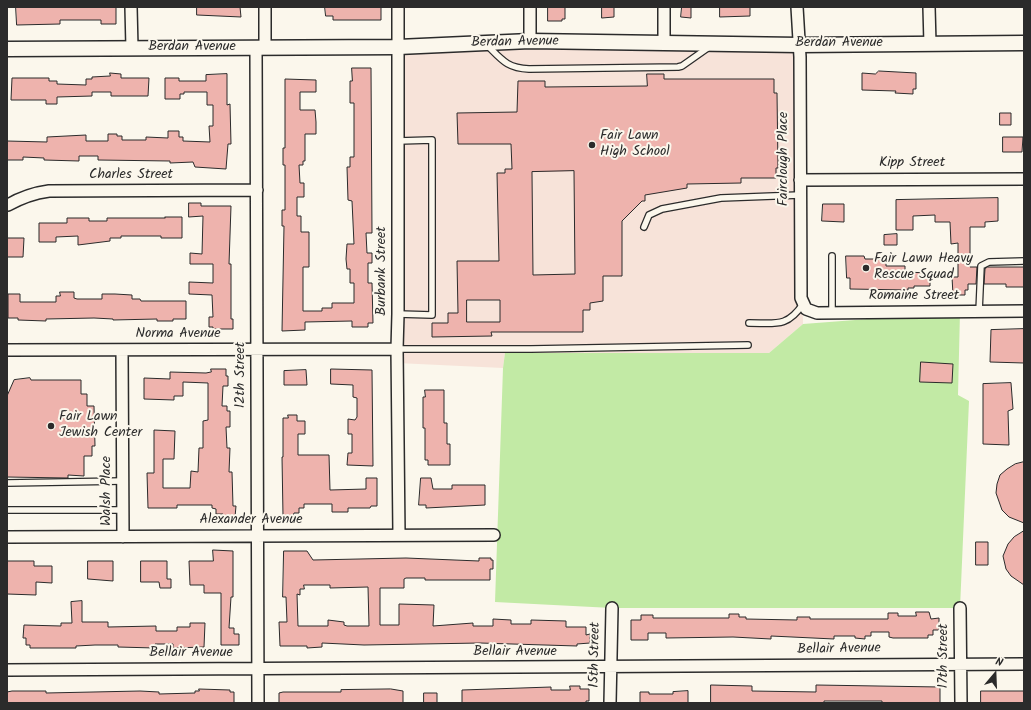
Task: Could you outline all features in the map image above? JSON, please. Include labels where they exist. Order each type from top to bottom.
[{"type":"street","points":[[131,7],[132,48]]},
{"type":"street","name":"12th Street","points":[[258,703],[257,190],[261,47],[265,7]]},
{"type":"street","name":"Burbank Street","points":[[398,7],[397,349],[399,535]]},
{"type":"street","points":[[530,7],[530,41]]},
{"type":"street","points":[[664,7],[664,42]]},
{"type":"street","name":"Fairclough Place","points":[[797,7],[799,45],[801,298],[804,306]]},
{"type":"street","points":[[929,7],[930,44]]},
{"type":"street","name":"Berdan Avenue","points":[[7,49],[398,47],[530,41],[799,45],[1024,43]]},
{"type":"street","name":"Kipp Street","points":[[800,180],[1024,179]]},
{"type":"street","name":"Charles Street","points":[[8,205],[27,196],[49,191],[257,190]]},
{"type":"street","name":"Romaine Street","points":[[804,306],[817,313],[1024,311]]},
{"type":"street","name":"Norma Avenue","points":[[7,350],[397,349]]},
{"type":"street","name":"Walsh Place","points":[[122,350],[123,537]]},
{"type":"street","name":"Alexander Avenue","points":[[7,537],[494,535]]},
{"type":"street","name":"15th Street","points":[[610,703],[612,608]]},
{"type":"street","name":"17th Street","points":[[960,608],[960,703]]},
{"type":"street","name":"Bellair Avenue","points":[[7,670],[610,668],[1024,664]]},
{"type":"lane","points":[[485,43],[506,64],[516,68],[529,69],[678,67],[682,66],[713,43]]},
{"type":"lane","points":[[398,141],[432,140],[432,315],[398,314]]},
{"type":"lane","points":[[644,227],[650,214],[662,209],[721,198],[800,195]]},
{"type":"lane","points":[[832,256],[832,313]]},
{"type":"lane","points":[[979,312],[981,266],[989,262],[1024,261]]},
{"type":"lane","points":[[749,323],[780,323],[788,321],[804,306]]},
{"type":"lane","points":[[397,349],[531,349],[748,345]]},
{"type":"lane","points":[[7,483],[123,482]]},
{"type":"lane","points":[[7,510],[123,510]]},
{"type":"shaded area","points":[[799,45],[803,324],[769,353],[505,353],[503,368],[397,363],[398,47]]},
{"type":"green space","points":[[960,312],[958,395],[969,401],[960,608],[612,608],[495,602],[503,368],[505,353],[769,353],[803,324]]},
{"type":"building","points":[[16,7],[116,7],[116,24],[101,24],[101,20],[60,20],[60,24],[17,25]]},
{"type":"building","points":[[197,7],[240,7],[241,17],[197,15]]},
{"type":"building","points":[[325,7],[381,7],[381,20],[333,20],[333,16],[326,16]]},
{"type":"building","points":[[548,7],[565,7],[565,19],[562,19],[562,21],[548,21]]},
{"type":"building","points":[[602,7],[614,7],[614,17],[602,18]]},
{"type":"building","points":[[682,7],[691,7],[691,18],[681,17]]},
{"type":"building","points":[[720,7],[750,7],[750,16],[720,17]]},
{"type":"building","points":[[352,68],[371,68],[372,233],[366,233],[367,253],[372,253],[372,263],[368,263],[368,283],[372,283],[373,323],[368,323],[368,327],[352,327],[352,321],[305,322],[305,330],[282,331],[284,226],[282,226],[282,210],[285,210],[285,165],[283,165],[283,148],[285,148],[285,79],[316,80],[316,92],[300,92],[300,110],[315,110],[316,122],[316,134],[305,134],[305,161],[303,161],[303,165],[299,165],[300,183],[304,183],[304,197],[297,197],[297,216],[301,216],[301,232],[309,232],[309,267],[303,267],[303,311],[322,311],[322,308],[332,308],[332,303],[354,303],[354,283],[350,283],[350,269],[347,269],[346,259],[347,244],[354,244],[352,201],[348,200],[347,167],[350,167],[350,157],[354,157],[354,103],[350,103],[350,81],[352,81]]},
{"type":"building","points":[[879,71],[916,73],[916,89],[913,89],[913,94],[895,93],[896,91],[862,90],[862,73],[875,74]]},
{"type":"building","points":[[110,73],[121,74],[121,78],[149,78],[148,96],[111,96],[111,92],[92,92],[92,96],[57,97],[57,104],[46,104],[46,100],[11,100],[12,78],[49,78],[49,81],[57,81],[57,84],[86,85],[86,79],[92,79],[92,77],[110,76]]},
{"type":"building","points":[[227,74],[227,105],[230,104],[231,144],[228,144],[226,169],[195,167],[193,162],[170,163],[170,161],[98,160],[98,156],[79,156],[79,161],[44,160],[44,158],[23,157],[23,160],[7,160],[7,141],[47,142],[47,137],[86,135],[86,141],[108,141],[108,134],[117,134],[117,136],[122,136],[122,140],[146,140],[146,137],[168,138],[168,131],[179,131],[179,137],[183,137],[183,141],[210,142],[209,126],[213,126],[213,105],[207,105],[207,92],[184,92],[184,94],[180,94],[180,99],[165,99],[165,78],[179,78],[179,81],[206,81],[206,75]]},
{"type":"building","points":[[647,74],[664,74],[664,79],[774,79],[774,93],[777,93],[778,168],[776,168],[776,178],[741,178],[741,183],[687,184],[687,188],[645,195],[645,201],[642,201],[622,221],[622,276],[603,276],[603,301],[590,303],[590,310],[583,310],[583,332],[491,332],[492,336],[432,337],[432,323],[448,323],[448,313],[458,313],[457,261],[499,261],[497,173],[505,173],[505,169],[512,169],[511,144],[458,144],[457,113],[517,112],[518,81],[545,81],[545,87],[647,86]],"holes":[[[574,171],[575,274],[533,275],[532,172]],[[467,300],[500,300],[500,322],[467,322]]]},
{"type":"building","points":[[1000,113],[1011,113],[1011,125],[1000,125]]},
{"type":"building","points":[[1003,137],[1023,137],[1022,152],[1003,152]]},
{"type":"building","points":[[998,198],[998,221],[985,222],[985,227],[970,227],[970,267],[977,267],[976,284],[968,284],[968,290],[965,290],[965,295],[953,295],[952,277],[958,277],[958,243],[951,244],[950,222],[935,222],[935,215],[913,216],[913,230],[896,230],[896,200]]},
{"type":"building","points":[[189,203],[201,203],[201,206],[231,206],[229,264],[231,264],[231,319],[233,319],[233,329],[213,329],[213,327],[209,327],[209,317],[213,317],[212,295],[189,294],[189,282],[213,283],[213,264],[190,264],[190,253],[202,254],[203,216],[189,217]]},
{"type":"building","points":[[823,204],[844,204],[844,222],[822,221]]},
{"type":"building","points":[[182,217],[182,238],[161,238],[161,236],[121,236],[121,238],[110,238],[110,241],[78,245],[78,236],[56,237],[56,242],[39,242],[39,223],[67,223],[67,218],[89,218],[89,221],[107,221],[107,218]]},
{"type":"building","points":[[897,234],[897,245],[884,245],[884,235]]},
{"type":"building","points":[[7,238],[24,238],[23,257],[7,257]]},
{"type":"building","points":[[846,256],[864,256],[865,259],[886,259],[886,266],[905,266],[905,272],[930,273],[930,286],[914,286],[914,288],[908,288],[908,290],[850,289],[850,278],[847,278]]},
{"type":"building","points":[[988,267],[1024,267],[1024,287],[1006,287],[1006,284],[984,284],[985,269]]},
{"type":"building","points":[[60,292],[74,292],[74,298],[77,299],[102,299],[102,294],[115,294],[132,295],[132,299],[140,299],[141,301],[186,301],[186,319],[157,321],[157,319],[113,320],[94,318],[46,319],[46,321],[18,320],[18,318],[8,318],[8,294],[20,294],[20,302],[56,302],[56,296],[60,296]]},
{"type":"building","points":[[1024,329],[1024,363],[990,362],[991,330]]},
{"type":"building","points":[[921,362],[953,364],[952,383],[920,382]]},
{"type":"building","points":[[211,369],[226,369],[226,376],[228,376],[228,386],[223,386],[222,406],[227,406],[227,411],[230,411],[230,427],[226,427],[227,448],[230,448],[229,472],[232,472],[233,506],[236,506],[235,517],[216,514],[216,509],[212,508],[212,505],[177,505],[177,508],[148,508],[147,473],[154,473],[154,430],[175,431],[174,459],[163,459],[163,488],[190,488],[191,471],[198,472],[199,448],[203,448],[203,421],[208,420],[208,383],[183,382],[183,396],[174,396],[174,400],[144,399],[144,378],[170,379],[170,372],[206,373],[211,372]]},
{"type":"building","points":[[331,369],[372,370],[373,466],[347,465],[348,453],[352,453],[352,434],[348,434],[348,419],[355,420],[357,417],[357,398],[353,397],[353,385],[331,384]]},
{"type":"building","points":[[306,370],[307,385],[284,385],[284,371]]},
{"type":"building","name":"Fair Lawn Jewish Center","points":[[30,378],[31,380],[81,380],[81,394],[87,394],[87,406],[94,406],[95,446],[92,446],[92,456],[84,456],[84,476],[68,475],[68,478],[7,477],[7,396],[14,380]]},
{"type":"building","points":[[1011,383],[1013,409],[1008,411],[1009,445],[983,444],[983,384]]},
{"type":"building","points":[[425,390],[444,390],[444,423],[447,423],[447,444],[450,444],[450,465],[428,465],[428,460],[425,460],[423,397],[425,397]]},
{"type":"building","points":[[288,415],[297,415],[297,421],[305,421],[305,434],[298,434],[298,455],[329,455],[330,490],[366,489],[366,478],[377,478],[377,506],[371,506],[370,508],[348,508],[348,512],[332,512],[332,504],[304,504],[304,508],[299,508],[299,513],[294,513],[293,516],[283,516],[283,418],[288,418]]},
{"type":"building","points":[[1024,462],[1024,523],[1009,517],[1002,510],[996,493],[1000,475],[1015,464]]},
{"type":"building","points":[[421,478],[431,478],[433,489],[452,489],[452,485],[485,485],[485,505],[426,508],[426,505],[419,505]]},
{"type":"building","points":[[1024,531],[1024,585],[1011,576],[1006,569],[1003,556],[1008,544],[1014,537]]},
{"type":"building","points":[[976,542],[988,542],[988,565],[976,565]]},
{"type":"building","points":[[213,550],[233,551],[233,597],[231,597],[229,628],[234,628],[234,634],[239,634],[239,645],[221,645],[221,593],[204,593],[204,585],[190,585],[189,561],[213,561]]},
{"type":"building","points":[[284,551],[307,551],[313,560],[406,558],[479,561],[479,558],[491,558],[491,560],[493,560],[493,569],[490,569],[490,580],[425,580],[425,578],[406,578],[404,579],[404,588],[380,588],[380,625],[399,625],[399,604],[434,605],[433,626],[473,623],[473,626],[493,626],[493,619],[511,620],[511,624],[531,624],[531,620],[566,621],[566,627],[586,627],[586,635],[590,634],[590,643],[577,644],[577,646],[480,643],[364,645],[322,643],[322,647],[307,648],[307,646],[280,646],[279,622],[287,622],[286,597],[283,597]],"holes":[[[304,585],[330,585],[330,588],[368,587],[369,626],[347,626],[344,625],[344,622],[328,620],[328,626],[298,626],[297,594],[300,595],[300,589],[304,589]]]},
{"type":"building","points":[[7,561],[34,561],[34,566],[52,566],[52,583],[36,582],[36,595],[7,594]]},
{"type":"building","points":[[88,561],[113,561],[113,581],[88,579]]},
{"type":"building","points":[[141,561],[167,561],[167,579],[171,579],[171,588],[160,588],[159,582],[141,582]]},
{"type":"building","points":[[82,601],[82,622],[108,622],[108,627],[156,626],[156,631],[177,631],[177,627],[190,627],[190,623],[205,623],[204,647],[173,648],[173,644],[155,644],[155,648],[95,645],[76,646],[76,648],[30,648],[30,645],[26,645],[26,638],[23,638],[24,625],[61,626],[61,623],[72,623],[71,602]]},
{"type":"building","points":[[916,612],[929,612],[931,619],[939,618],[939,630],[933,630],[933,635],[928,635],[928,638],[893,638],[889,637],[889,632],[871,632],[871,636],[865,636],[865,639],[855,638],[855,636],[834,636],[834,639],[771,636],[771,639],[733,637],[666,638],[666,633],[648,633],[648,640],[631,640],[631,620],[641,620],[641,615],[653,615],[653,618],[729,618],[729,614],[739,614],[739,617],[746,617],[746,619],[797,620],[797,617],[810,617],[810,619],[888,619],[888,613],[898,613],[898,616],[916,616]]},
{"type":"building","points":[[711,685],[752,686],[752,691],[816,692],[816,685],[940,687],[940,703],[824,701],[824,703],[711,703]]},
{"type":"building","points":[[570,686],[580,686],[580,689],[589,689],[589,701],[586,701],[586,703],[462,703],[462,690],[551,687],[551,690],[570,690]]},
{"type":"building","points":[[199,689],[230,690],[230,692],[234,692],[234,703],[7,703],[7,692],[12,691],[46,691],[46,693],[140,691],[159,692],[159,694],[195,693],[195,691],[199,691]]},
{"type":"building","points":[[391,689],[403,691],[403,703],[279,703],[279,693],[283,692],[341,692],[341,690]]},
{"type":"building","points":[[688,691],[688,703],[640,703],[640,692],[649,692],[649,694],[673,694],[673,692]]},
{"type":"building","points":[[981,691],[1024,691],[1024,703],[981,703]]},
{"type":"building","points":[[424,693],[437,693],[437,703],[424,703]]},
{"type":"place","name":"Fair Lawn High School","points":[[592,145]]},
{"type":"place","name":"Fair Lawn Heavy Rescue Squad","points":[[866,268]]},
{"type":"place","name":"Fair Lawn Jewish Center","points":[[51,426]]}]
